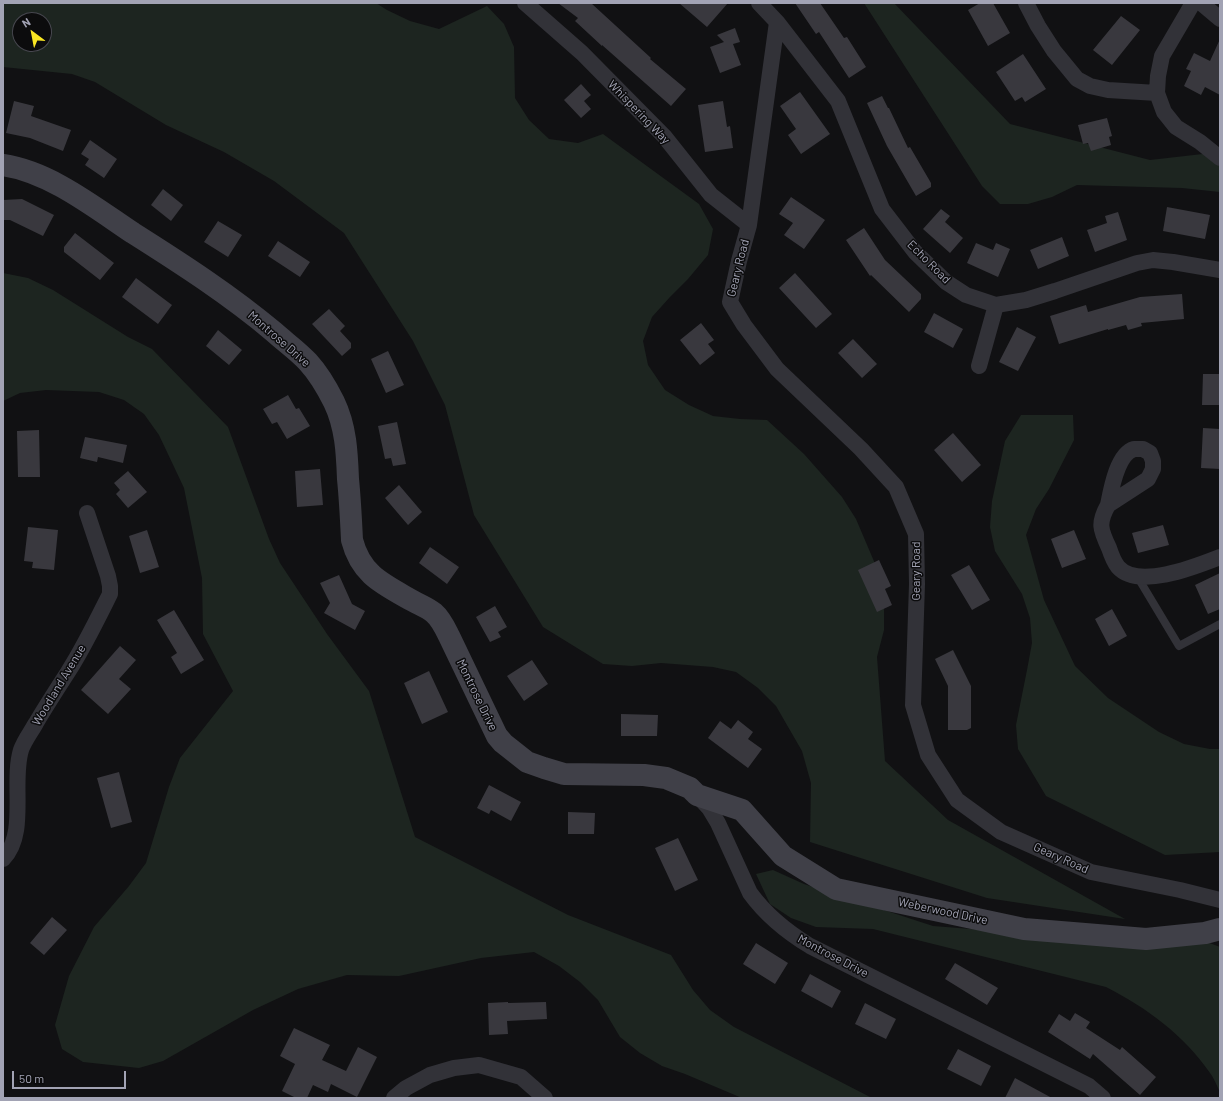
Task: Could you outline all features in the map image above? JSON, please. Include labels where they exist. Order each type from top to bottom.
[{"type":"street","name":"Whispering Way","points":[[526,3],[582,53],[664,136],[711,195],[749,225]]},
{"type":"street","name":"Echo Road","points":[[759,3],[777,22],[838,101],[882,209],[916,252],[946,282],[966,295],[996,305],[1026,300],[1137,263],[1154,260],[1220,270]]},
{"type":"street","points":[[1026,3],[1038,26],[1054,51],[1077,79],[1090,86],[1108,90],[1157,93]]},
{"type":"street","points":[[1193,3],[1162,56],[1158,76],[1157,93],[1164,112],[1176,127],[1200,142],[1220,158]]},
{"type":"street","points":[[1201,3],[1220,19]]},
{"type":"street","name":"Geary Road","points":[[777,22],[749,225],[730,302],[744,325],[777,369],[861,449],[896,487],[916,534],[917,584],[913,705],[928,755],[957,800],[1001,832],[1090,872],[1180,890],[1220,900]]},
{"type":"street","name":"Montrose Drive","points":[[3,165],[12,166],[30,172],[58,184],[180,263],[220,290],[250,313],[307,361],[317,372],[335,404],[344,430],[352,540],[360,561],[368,572],[385,586],[435,614],[442,623],[497,736],[503,743],[527,762],[564,774],[644,775],[666,778],[690,788],[709,808],[718,823],[750,893],[766,913],[794,936],[810,946],[1076,1079],[1089,1086],[1103,1098]]},
{"type":"street","points":[[979,366],[996,305]]},
{"type":"street","points":[[1108,505],[1102,516],[1100,525],[1108,546],[1119,567],[1129,574],[1154,577],[1174,573],[1220,557]]},
{"type":"street","name":"Woodland Avenue","points":[[3,859],[7,855],[13,843],[17,826],[18,763],[21,749],[44,709],[76,660],[110,594],[108,576],[87,513]]},
{"type":"street","name":"Weberwood Drive","points":[[697,795],[742,810],[783,856],[836,889],[1024,929],[1146,939],[1206,933],[1220,929]]},
{"type":"street","points":[[394,1098],[406,1088],[430,1075],[454,1068],[479,1065],[521,1077],[545,1098]]},
{"type":"lane","points":[[1137,576],[1179,646],[1220,624]]},
{"type":"shaded area","points":[[3,3],[376,3],[410,21],[439,29],[487,6],[504,24],[514,47],[515,98],[529,120],[549,139],[578,143],[603,134],[699,204],[713,229],[708,255],[688,279],[652,317],[643,341],[648,365],[665,390],[689,405],[713,416],[767,420],[804,454],[842,497],[856,519],[879,573],[884,599],[884,630],[877,657],[885,761],[948,820],[1125,919],[987,898],[810,842],[811,783],[802,751],[776,706],[758,688],[736,672],[713,667],[661,663],[632,666],[603,664],[543,627],[474,515],[445,405],[413,341],[344,233],[274,181],[224,152],[166,125],[95,82],[72,74],[3,67]]},
{"type":"shaded area","points":[[864,3],[894,3],[1010,124],[1150,160],[1220,152],[1220,192],[1182,188],[1077,185],[1052,197],[1028,204],[1000,204],[982,186]]},
{"type":"shaded area","points":[[3,273],[28,278],[53,290],[128,337],[152,349],[228,427],[269,539],[280,563],[327,634],[369,691],[415,837],[568,915],[671,955],[693,990],[710,1010],[734,1027],[872,1098],[742,1098],[662,1066],[640,1053],[620,1037],[598,1000],[580,982],[559,966],[534,952],[481,958],[399,976],[347,975],[298,989],[253,1010],[163,1061],[139,1068],[83,1062],[62,1049],[55,1025],[69,976],[94,927],[129,886],[146,863],[169,787],[180,758],[233,691],[203,634],[202,578],[184,488],[159,435],[144,414],[124,400],[99,392],[46,390],[20,393],[3,401]]},
{"type":"shaded area","points":[[1021,415],[1073,415],[1074,440],[1049,489],[1036,509],[1026,535],[1044,600],[1075,666],[1108,698],[1159,732],[1184,744],[1210,749],[1220,749],[1220,852],[1165,855],[1046,796],[1018,749],[1016,725],[1032,643],[1030,618],[1022,594],[995,551],[990,527],[992,501],[1005,441]]},
{"type":"shaded area","points":[[773,870],[804,884],[933,926],[1162,944],[1207,942],[1220,947],[1220,1092],[1211,1075],[1189,1046],[1150,1013],[1106,987],[873,929],[816,927],[791,918],[770,904],[756,874]]},
{"type":"building","points":[[558,3],[591,3],[651,58],[650,59],[686,89],[671,106],[575,21],[578,18]]},
{"type":"building","points":[[679,3],[728,3],[707,27]]},
{"type":"building","points":[[795,3],[820,3],[844,38],[847,37],[866,67],[849,78],[819,32],[816,34]]},
{"type":"building","points":[[980,3],[993,3],[1010,33],[988,46],[968,10]]},
{"type":"building","points":[[1121,16],[1140,30],[1112,65],[1093,50]]},
{"type":"building","points":[[735,28],[740,42],[733,44],[741,65],[720,73],[710,47],[724,42],[717,35]]},
{"type":"building","points":[[1220,39],[1220,95],[1205,87],[1201,95],[1184,86],[1191,71],[1186,69],[1194,53],[1210,61]]},
{"type":"building","points":[[1023,54],[1046,89],[1025,102],[1022,97],[1015,101],[996,72]]},
{"type":"building","points":[[581,84],[591,95],[584,101],[591,109],[581,118],[564,100]]},
{"type":"building","points":[[800,92],[830,134],[801,154],[788,135],[796,129],[780,106]]},
{"type":"building","points":[[882,96],[908,148],[910,147],[931,183],[931,187],[916,196],[887,146],[867,103]]},
{"type":"building","points":[[14,101],[34,106],[31,116],[71,130],[63,151],[30,138],[6,133]]},
{"type":"building","points":[[723,101],[727,127],[730,126],[733,148],[705,152],[698,105]]},
{"type":"building","points":[[1107,118],[1112,136],[1109,137],[1111,145],[1091,151],[1088,143],[1083,144],[1078,125]]},
{"type":"building","points":[[90,140],[117,159],[104,178],[85,165],[89,159],[81,154]]},
{"type":"building","points":[[163,189],[183,205],[171,221],[151,205]]},
{"type":"building","points":[[791,197],[825,220],[804,249],[784,235],[793,223],[779,214]]},
{"type":"building","points":[[22,199],[54,215],[43,236],[10,220],[3,220],[3,200]]},
{"type":"building","points":[[1167,207],[1210,215],[1205,239],[1163,231]]},
{"type":"building","points":[[941,209],[950,216],[945,222],[963,238],[950,253],[923,229]]},
{"type":"building","points":[[1118,212],[1127,240],[1095,252],[1087,230],[1107,223],[1105,216]]},
{"type":"building","points":[[218,221],[242,235],[228,257],[204,242]]},
{"type":"building","points":[[864,228],[885,260],[921,294],[921,299],[909,312],[871,275],[870,276],[846,240]]},
{"type":"building","points":[[75,233],[114,263],[100,280],[64,252],[64,247]]},
{"type":"building","points":[[1062,237],[1069,256],[1038,269],[1030,250]]},
{"type":"building","points":[[278,241],[310,262],[300,277],[268,256]]},
{"type":"building","points":[[976,243],[993,250],[996,243],[1010,249],[998,277],[967,263]]},
{"type":"building","points":[[795,273],[832,314],[816,328],[779,288]]},
{"type":"building","points":[[136,278],[172,305],[158,324],[122,297]]},
{"type":"building","points":[[1182,294],[1184,319],[1141,323],[1142,326],[1128,330],[1126,325],[1059,344],[1050,316],[1086,305],[1088,312],[1140,297]]},
{"type":"building","points":[[329,309],[345,326],[340,331],[351,343],[351,348],[342,356],[312,324]]},
{"type":"building","points":[[934,313],[963,329],[953,348],[924,332]]},
{"type":"building","points":[[701,323],[714,340],[708,344],[715,353],[700,365],[680,340]]},
{"type":"building","points":[[1017,327],[1036,337],[1018,371],[999,362]]},
{"type":"building","points":[[218,330],[242,350],[229,365],[206,346]]},
{"type":"building","points":[[853,339],[877,364],[862,378],[838,353]]},
{"type":"building","points":[[388,351],[404,385],[386,393],[371,359]]},
{"type":"building","points":[[1203,374],[1220,374],[1220,405],[1202,405]]},
{"type":"building","points":[[288,395],[296,409],[299,408],[310,426],[287,439],[277,422],[272,424],[263,409]]},
{"type":"building","points":[[397,422],[406,464],[393,466],[391,458],[385,459],[378,426]]},
{"type":"building","points":[[1203,428],[1220,429],[1220,469],[1201,468]]},
{"type":"building","points":[[39,430],[40,477],[18,477],[17,431]]},
{"type":"building","points":[[953,433],[981,465],[962,482],[934,450]]},
{"type":"building","points":[[85,437],[127,445],[123,463],[98,457],[97,462],[80,458]]},
{"type":"building","points":[[320,469],[323,505],[297,507],[295,471]]},
{"type":"building","points":[[128,471],[147,492],[128,508],[116,494],[120,490],[114,483]]},
{"type":"building","points":[[399,485],[422,512],[408,525],[385,498]]},
{"type":"building","points":[[1163,525],[1169,545],[1138,553],[1132,533]]},
{"type":"building","points":[[28,527],[58,530],[54,570],[32,568],[33,562],[24,561]]},
{"type":"building","points":[[147,530],[159,567],[140,573],[129,536]]},
{"type":"building","points":[[1074,530],[1086,559],[1062,568],[1051,539]]},
{"type":"building","points":[[430,547],[459,567],[447,584],[419,563]]},
{"type":"building","points":[[879,560],[891,586],[885,589],[892,605],[877,612],[858,570]]},
{"type":"building","points":[[969,565],[990,600],[972,610],[951,575]]},
{"type":"building","points":[[1220,573],[1220,609],[1208,614],[1195,585]]},
{"type":"building","points":[[339,575],[352,604],[365,611],[355,630],[324,613],[330,603],[320,583]]},
{"type":"building","points":[[495,606],[507,627],[498,632],[501,637],[490,642],[476,617]]},
{"type":"building","points":[[1112,609],[1127,636],[1109,646],[1095,619]]},
{"type":"building","points":[[174,610],[204,660],[181,674],[171,657],[177,653],[157,620]]},
{"type":"building","points":[[120,646],[136,660],[119,679],[131,689],[108,714],[81,690]]},
{"type":"building","points":[[953,650],[971,686],[971,728],[967,730],[948,730],[948,686],[935,659]]},
{"type":"building","points":[[532,660],[548,684],[524,701],[507,676]]},
{"type":"building","points":[[429,671],[448,712],[422,724],[404,683]]},
{"type":"building","points":[[621,714],[658,715],[657,736],[621,736]]},
{"type":"building","points":[[738,720],[753,732],[748,739],[762,749],[748,768],[708,738],[720,721],[731,729]]},
{"type":"building","points":[[119,772],[132,822],[111,828],[97,778]]},
{"type":"building","points":[[489,785],[521,802],[511,821],[491,810],[489,814],[477,808]]},
{"type":"building","points":[[568,812],[595,813],[594,834],[568,834]]},
{"type":"building","points":[[678,838],[698,880],[675,891],[655,848]]},
{"type":"building","points":[[52,917],[67,930],[44,955],[30,943]]},
{"type":"building","points":[[756,943],[788,963],[775,984],[743,964]]},
{"type":"building","points":[[955,963],[998,988],[987,1005],[945,979]]},
{"type":"building","points":[[810,974],[841,991],[832,1008],[801,991]]},
{"type":"building","points":[[546,1002],[547,1019],[507,1021],[508,1034],[489,1035],[488,1003]]},
{"type":"building","points":[[865,1003],[896,1019],[886,1039],[855,1024]]},
{"type":"building","points":[[1075,1013],[1090,1022],[1086,1028],[1120,1050],[1122,1047],[1156,1077],[1140,1095],[1093,1054],[1090,1059],[1048,1032],[1059,1014],[1070,1021]]},
{"type":"building","points":[[294,1028],[330,1045],[322,1060],[346,1071],[358,1047],[377,1057],[357,1097],[331,1084],[328,1092],[313,1085],[307,1098],[296,1098],[282,1091],[295,1064],[280,1056]]},
{"type":"building","points":[[958,1049],[991,1066],[981,1086],[947,1069]]},
{"type":"building","points":[[1015,1078],[1052,1098],[1005,1098]]}]
